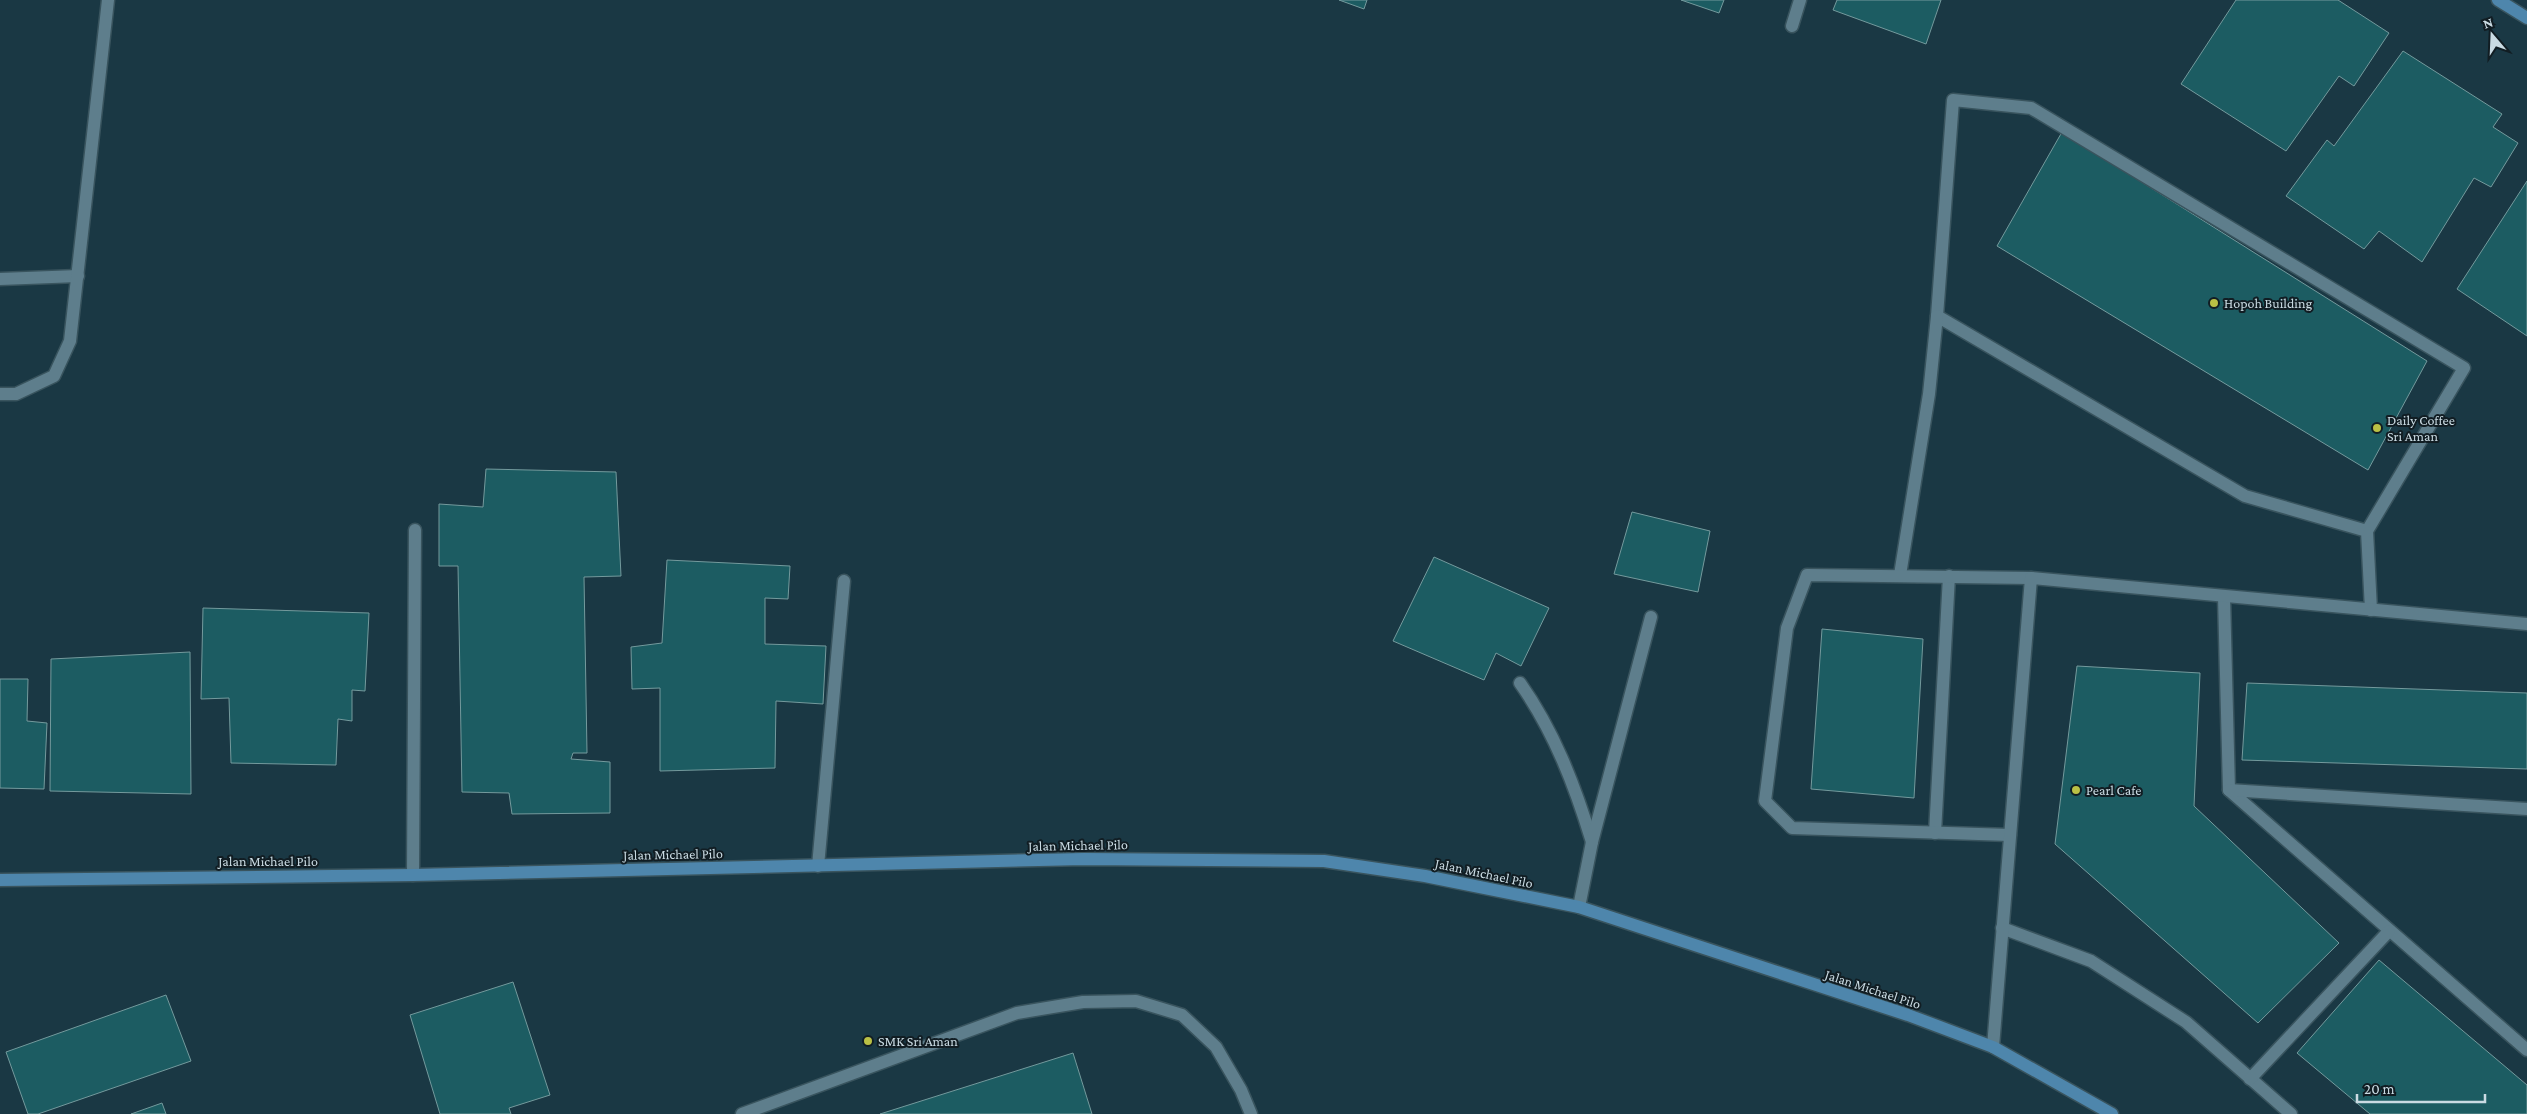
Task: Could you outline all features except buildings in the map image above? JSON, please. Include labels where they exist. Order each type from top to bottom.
[{"type":"street","points":[[0,394],[16,394],[54,376],[70,341],[108,0]]},
{"type":"street","points":[[1792,26],[1800,0]]},
{"type":"street","points":[[2498,0],[2527,18]]},
{"type":"street","points":[[1900,575],[1929,394],[1937,316],[1953,100],[2032,108],[2464,368],[2367,531],[2371,610]]},
{"type":"street","points":[[0,279],[78,276]]},
{"type":"street","points":[[1937,316],[2245,496],[2367,531]]},
{"type":"street","points":[[413,875],[415,530]]},
{"type":"street","points":[[2010,835],[1792,828],[1765,801],[1786,628],[1807,575],[2031,578],[2527,624]]},
{"type":"street","points":[[1935,833],[1948,576]]},
{"type":"street","points":[[1993,1047],[2031,578]]},
{"type":"street","points":[[818,866],[844,581]]},
{"type":"street","points":[[2224,597],[2229,790],[2389,932],[2527,1050]]},
{"type":"street","points":[[1579,907],[1592,842],[1651,617]]},
{"type":"street","points":[[1520,683],[1540,711],[1558,749],[1580,801],[1592,842]]},
{"type":"street","points":[[2229,790],[2527,809]]},
{"type":"street","name":"Jalan Michael Pilo","points":[[0,880],[413,875],[1084,859],[1324,861],[1425,876],[1579,907],[1899,1012],[1993,1047],[2112,1114]]},
{"type":"street","points":[[2002,928],[2091,961],[2186,1022],[2291,1114]]},
{"type":"street","points":[[2250,1078],[2389,932]]},
{"type":"street","points":[[742,1114],[1017,1013],[1083,1002],[1136,1001],[1182,1015],[1216,1047],[1241,1090],[1251,1114]]},
{"type":"place","name":"Hopoh Building","points":[[2214,303]]},
{"type":"place","name":"Daily Coffee Sri Aman","points":[[2377,428]]},
{"type":"place","name":"Pearl Cafe","points":[[2076,790]]},
{"type":"place","name":"SMK Sri Aman","points":[[868,1041]]}]
